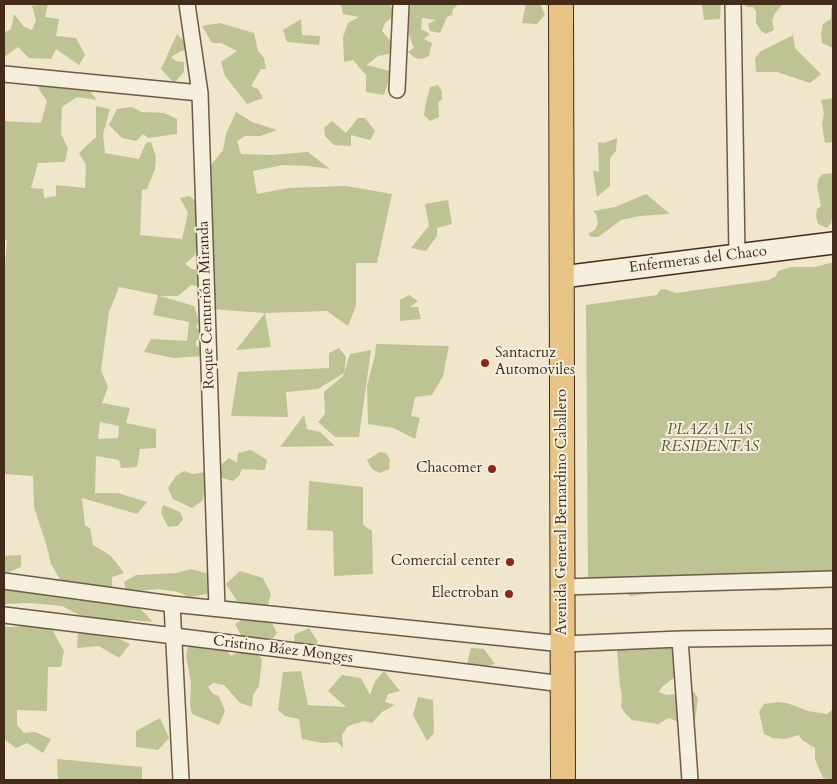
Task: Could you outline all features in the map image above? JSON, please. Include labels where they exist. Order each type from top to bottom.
[{"type":"main road","name":"Avenida General Bernardino Caballero","points":[[560,4],[563,780]]},
{"type":"main road","name":"Enfermeras del Chaco","points":[[562,277],[833,243]]},
{"type":"street","name":"Roque Centurión Miranda","points":[[187,4],[200,93],[217,608]]},
{"type":"street","points":[[397,90],[402,4]]},
{"type":"street","points":[[733,4],[737,255]]},
{"type":"street","points":[[4,74],[200,93]]},
{"type":"street","points":[[563,587],[833,579]]},
{"type":"street","points":[[4,581],[172,604],[563,644],[680,639],[833,637]]},
{"type":"street","points":[[172,604],[180,780]]},
{"type":"street","name":"Cristino Báez Monges","points":[[4,615],[563,684]]},
{"type":"street","points":[[680,639],[690,780]]},
{"type":"green space","points":[[48,4],[45,17],[59,19],[56,36],[76,38],[85,55],[79,65],[56,49],[51,59],[29,58],[18,47],[4,57],[4,33],[11,29],[14,14],[24,27],[32,30],[36,20],[32,6]]},
{"type":"green space","points":[[341,4],[389,4],[391,6],[393,17],[385,23],[382,31],[395,46],[389,54],[378,56],[367,65],[389,71],[384,95],[366,92],[366,75],[353,60],[344,62],[343,37],[348,23],[359,17],[343,14]]},
{"type":"green space","points":[[411,4],[459,4],[453,9],[452,15],[447,17],[440,33],[430,31],[428,24],[436,20],[422,18],[421,29],[430,34],[424,39],[432,43],[429,56],[422,59],[415,58],[408,52],[414,48],[407,21]]},
{"type":"green space","points":[[526,4],[540,4],[545,15],[537,24],[522,23]]},
{"type":"green space","points":[[702,4],[721,4],[720,19],[704,20]]},
{"type":"green space","points":[[743,4],[782,4],[772,21],[774,30],[766,34],[761,31],[756,23],[756,11],[753,7],[747,7]]},
{"type":"green space","points":[[833,7],[833,48],[822,43],[821,33],[823,24],[831,19],[831,8]]},
{"type":"green space","points":[[301,19],[302,35],[320,36],[319,45],[287,42],[283,30]]},
{"type":"green space","points":[[220,23],[254,33],[258,51],[264,58],[266,69],[261,69],[251,86],[258,89],[263,98],[247,104],[225,76],[221,62],[237,51],[221,43],[212,43],[202,26]]},
{"type":"green space","points":[[177,34],[192,49],[181,51],[171,57],[176,61],[184,62],[184,72],[174,83],[161,69]]},
{"type":"green space","points":[[793,35],[795,48],[821,74],[810,83],[777,72],[756,72],[755,58],[761,51]]},
{"type":"green space","points":[[81,80],[97,100],[77,97],[62,107],[61,134],[68,148],[65,162],[38,163],[31,188],[43,189],[44,198],[56,196],[56,185],[85,188],[86,165],[79,153],[96,137],[96,106],[110,109],[103,134],[105,153],[139,159],[146,143],[151,142],[156,157],[155,169],[147,189],[142,190],[140,235],[182,239],[188,213],[180,198],[189,196],[207,208],[207,170],[223,150],[226,134],[236,112],[252,122],[277,130],[260,136],[245,136],[237,141],[241,154],[272,155],[308,152],[330,169],[283,165],[253,171],[257,194],[288,188],[346,186],[392,194],[377,263],[356,263],[356,306],[348,326],[327,311],[265,313],[210,309],[210,288],[191,285],[178,296],[160,296],[194,306],[199,321],[196,327],[205,335],[196,341],[196,346],[202,348],[202,356],[174,358],[144,352],[151,339],[187,341],[189,322],[153,315],[158,295],[119,287],[109,312],[101,370],[108,387],[102,403],[130,408],[126,423],[156,429],[156,448],[140,449],[137,467],[121,468],[119,460],[96,456],[95,493],[118,493],[147,502],[137,514],[82,498],[85,526],[90,528],[93,545],[111,556],[124,573],[112,577],[112,596],[66,589],[51,564],[34,507],[33,476],[4,474],[4,266],[7,240],[4,239],[4,121],[41,123],[47,101],[38,88],[48,82]],"holes":[[[208,244],[209,273],[192,269],[185,264],[195,255],[196,250]],[[100,422],[119,426],[118,438],[98,439]]]},
{"type":"green space","points":[[438,85],[442,91],[442,99],[438,103],[439,117],[430,121],[424,115],[426,102],[430,87]]},
{"type":"green space","points":[[833,98],[833,142],[825,143],[822,125],[824,113],[821,100]]},
{"type":"green space","points":[[132,107],[142,112],[164,113],[177,119],[177,134],[148,138],[143,134],[136,141],[122,138],[109,125],[117,109]]},
{"type":"green space","points":[[358,118],[365,118],[375,131],[370,140],[351,135],[351,146],[334,145],[325,136],[324,128],[332,121],[346,133]]},
{"type":"green space","points":[[617,138],[616,151],[610,158],[610,186],[597,197],[593,170],[599,172],[598,142],[604,143]]},
{"type":"green space","points":[[833,173],[833,213],[831,223],[827,228],[818,224],[816,216],[817,209],[821,206],[817,186],[819,178],[823,174]]},
{"type":"green space","points":[[646,194],[670,214],[640,216],[621,220],[598,237],[591,237],[588,234],[595,230],[598,223],[596,214],[593,211],[615,207]]},
{"type":"green space","points":[[448,200],[452,224],[437,228],[437,236],[426,251],[411,248],[429,226],[425,204]]},
{"type":"green space","name":"PLAZA LAS RESIDENTAS","points":[[833,263],[833,587],[796,587],[777,591],[726,587],[708,592],[667,591],[631,596],[610,586],[588,581],[586,305],[657,295],[660,290],[664,289],[676,293],[769,280],[776,276],[778,271],[791,267],[815,267]]},
{"type":"green space","points":[[409,295],[418,301],[410,307],[418,307],[421,319],[400,321],[400,300]]},
{"type":"green space","points":[[265,313],[271,347],[236,350]]},
{"type":"green space","points":[[376,344],[449,346],[443,376],[432,395],[415,397],[411,416],[420,418],[415,439],[394,428],[368,424],[367,386]]},
{"type":"green space","points":[[339,348],[346,357],[344,373],[318,389],[286,392],[288,417],[231,416],[238,372],[329,368],[329,353]]},
{"type":"green space","points":[[371,350],[359,437],[335,437],[318,422],[325,414],[324,392],[343,376],[350,354]]},
{"type":"green space","points":[[304,415],[307,429],[320,432],[335,446],[280,447]]},
{"type":"green space","points":[[251,450],[267,460],[265,470],[242,469],[239,476],[233,481],[219,477],[222,464],[229,458],[237,463],[238,453]]},
{"type":"green space","points":[[380,452],[386,453],[390,460],[389,469],[380,473],[372,469],[367,460]]},
{"type":"green space","points":[[184,471],[192,474],[206,472],[203,500],[192,508],[173,499],[168,488],[176,476]]},
{"type":"green space","points":[[309,481],[363,487],[363,525],[372,531],[373,574],[334,576],[333,531],[307,530]]},
{"type":"green space","points":[[163,505],[180,512],[183,519],[178,526],[168,527],[161,513]]},
{"type":"green space","points":[[21,555],[21,567],[4,574],[4,556]]},
{"type":"green space","points":[[191,569],[209,574],[211,584],[207,594],[189,597],[178,592],[159,589],[126,592],[124,582],[136,575],[177,573]]},
{"type":"green space","points":[[240,571],[263,578],[271,594],[267,608],[237,601],[226,584]]},
{"type":"green space","points":[[4,590],[132,600],[153,622],[131,620],[105,628],[62,606],[30,603],[4,604]]},
{"type":"green space","points":[[244,618],[272,623],[277,633],[271,641],[242,637],[235,624]]},
{"type":"green space","points":[[48,622],[64,651],[61,667],[48,667],[47,711],[17,710],[17,725],[24,733],[35,732],[51,739],[43,753],[27,743],[16,748],[4,739],[4,627]]},
{"type":"green space","points":[[309,628],[318,642],[312,647],[295,645],[294,635]]},
{"type":"green space","points":[[217,631],[221,642],[231,656],[253,646],[262,660],[259,686],[253,695],[252,707],[240,703],[224,685],[213,683],[208,687],[213,694],[219,696],[225,711],[219,725],[192,714],[190,705],[191,683],[186,655],[188,647]]},
{"type":"green space","points":[[78,632],[119,639],[130,644],[119,658],[99,646],[77,648]]},
{"type":"green space","points":[[619,645],[673,646],[679,658],[676,676],[662,687],[659,692],[666,695],[694,692],[698,698],[695,720],[686,724],[669,718],[658,724],[632,720],[621,707],[622,694],[617,650]]},
{"type":"green space","points":[[471,648],[484,649],[495,664],[465,672]]},
{"type":"green space","points":[[301,671],[308,705],[346,707],[328,691],[342,675],[361,678],[370,695],[375,681],[384,671],[400,691],[388,694],[385,702],[395,705],[382,712],[372,723],[364,721],[348,726],[342,735],[343,748],[337,742],[322,743],[302,739],[299,719],[285,716],[278,710],[283,672]]},
{"type":"green space","points":[[418,697],[433,700],[434,733],[427,741],[413,715]]},
{"type":"green space","points":[[787,703],[808,711],[827,714],[833,709],[833,780],[823,778],[815,759],[815,748],[802,740],[799,735],[785,739],[773,738],[764,734],[759,712],[764,704]]},
{"type":"green space","points":[[160,718],[169,738],[158,750],[136,747],[136,731]]},
{"type":"green space","points":[[57,759],[142,767],[142,780],[58,780]]},
{"type":"place","name":"Santacruz Automoviles","points":[[485,363]]},
{"type":"place","name":"Chacomer","points":[[492,469]]},
{"type":"place","name":"Comercial center","points":[[510,562]]},
{"type":"place","name":"Electroban","points":[[509,594]]}]
